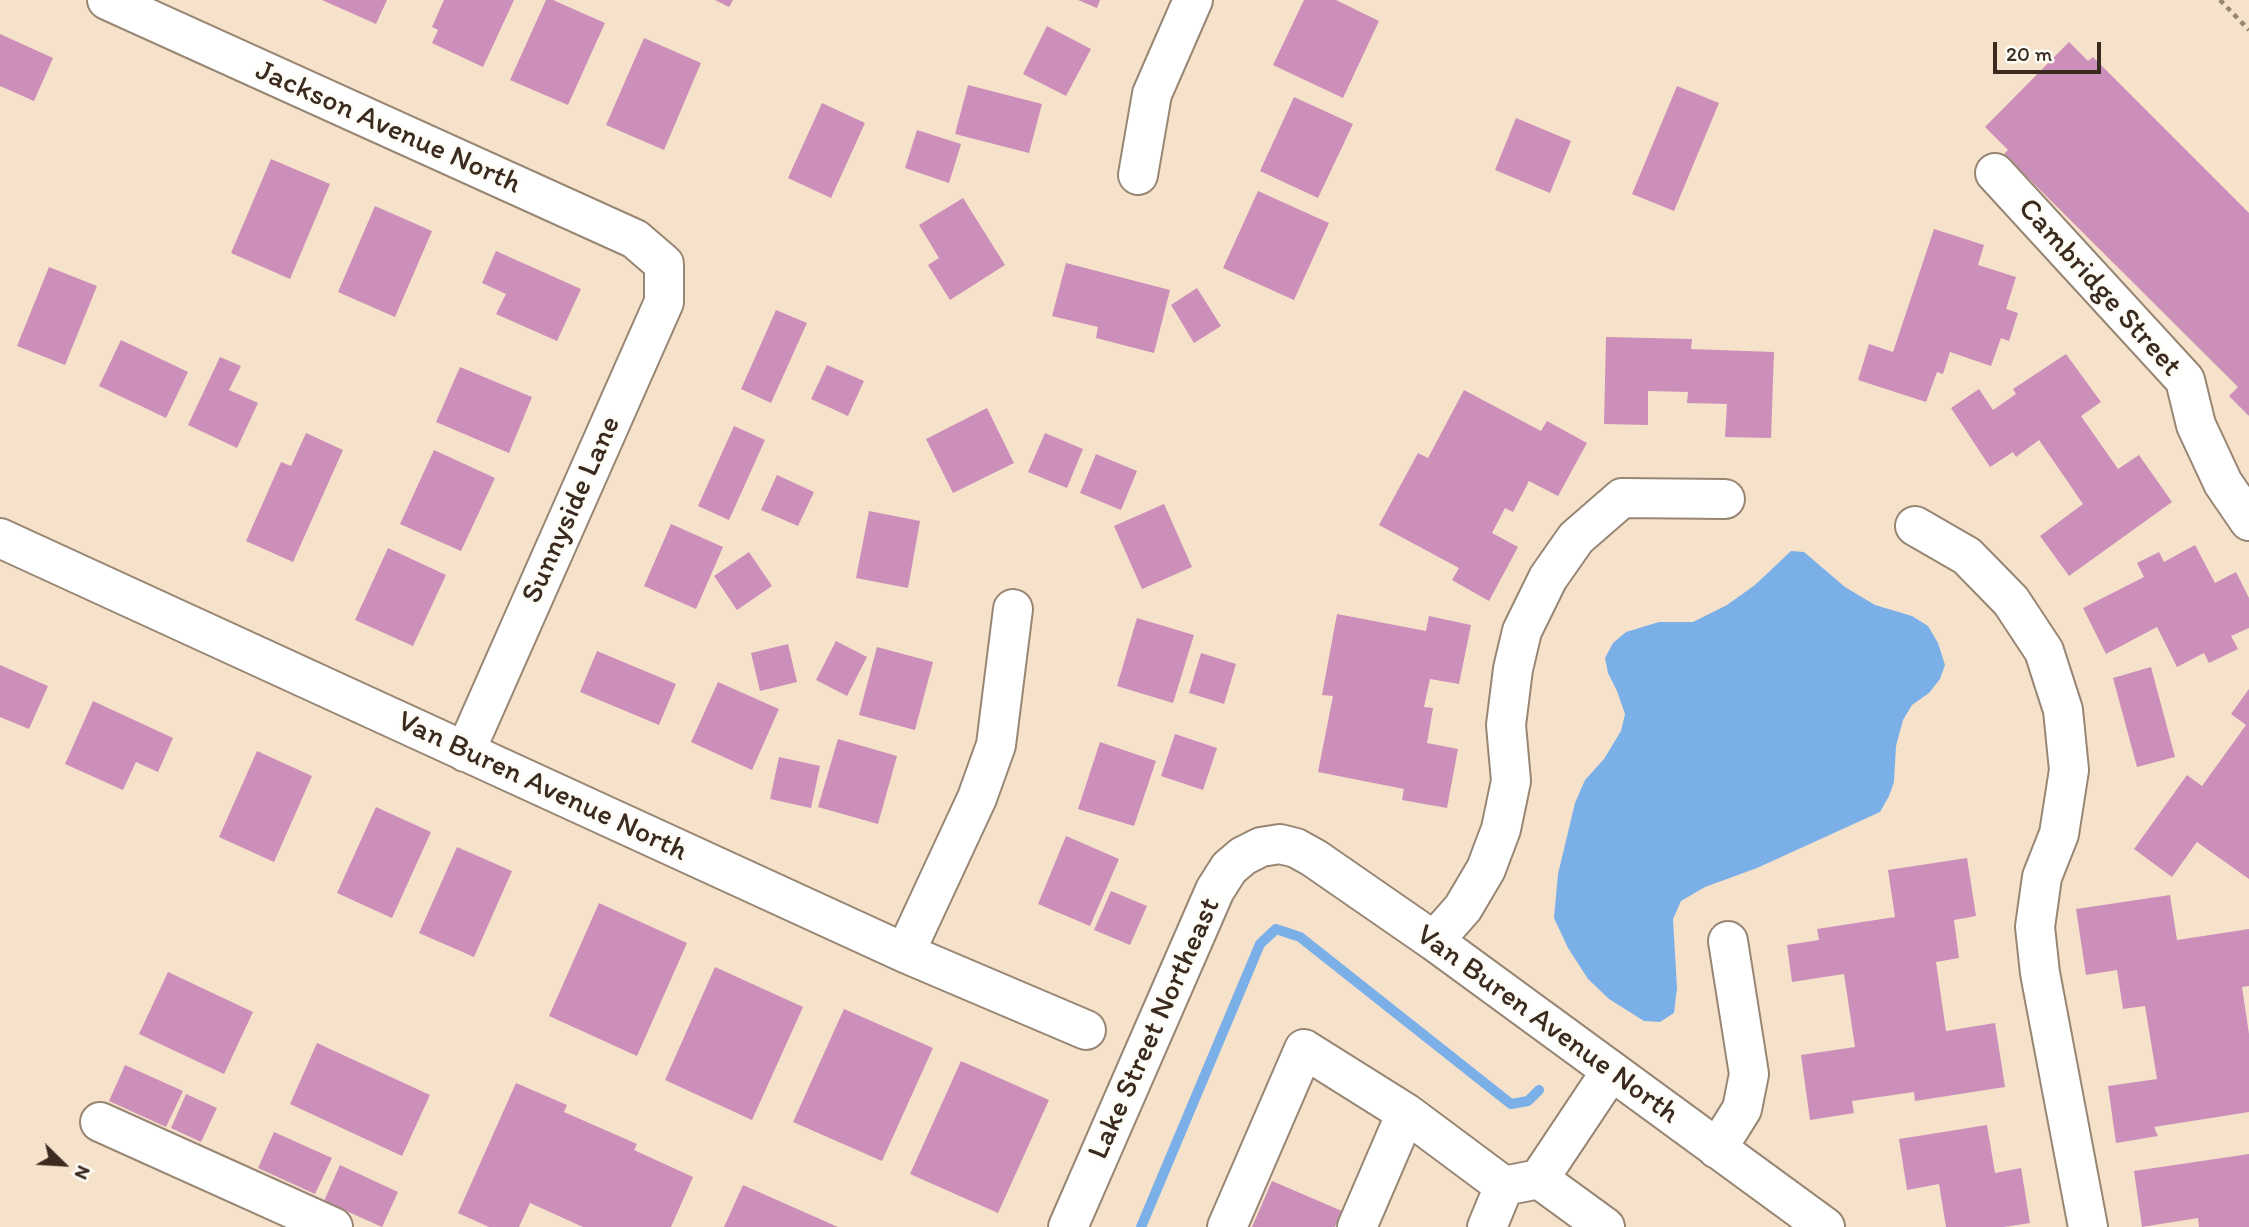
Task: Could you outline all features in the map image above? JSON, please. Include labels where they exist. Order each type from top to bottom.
[{"type":"street","name":"Jackson Avenue North","points":[[107,0],[635,239],[664,264]]},
{"type":"street","points":[[1138,175],[1152,94],[1193,0]]},
{"type":"street","name":"Cambridge Street","points":[[1994,173],[2185,380],[2196,425],[2223,483],[2249,521]]},
{"type":"street","name":"Sunnyside Lane","points":[[465,752],[664,302],[664,264]]},
{"type":"street","points":[[1434,942],[1463,908],[1486,869],[1502,830],[1511,780],[1506,726],[1513,669],[1522,631],[1548,578],[1576,538],[1622,498],[1725,499]]},
{"type":"street","points":[[1915,526],[1967,556],[2011,601],[2044,651],[2063,710],[2069,771],[2059,834],[2042,877],[2035,927],[2040,973],[2088,1227]]},
{"type":"street","name":"Van Buren Avenue North","points":[[0,538],[905,953],[1086,1031]]},
{"type":"street","points":[[905,953],[977,798],[996,745],[1005,692],[1013,609]]},
{"type":"street","name":"Van Buren Avenue North","points":[[1261,847],[1280,844],[1296,848],[1314,858],[1434,942],[1825,1227]]},
{"type":"street","name":"Lake Street Northeast","points":[[1068,1227],[1215,890],[1229,868],[1243,856],[1261,847]]},
{"type":"street","points":[[1717,1149],[1742,1109],[1749,1074],[1728,941]]},
{"type":"street","points":[[1227,1227],[1304,1049],[1522,1183],[1605,1227]]},
{"type":"street","points":[[1487,1227],[1611,1071]]},
{"type":"street","points":[[1357,1227],[1406,1113]]},
{"type":"street","points":[[100,1122],[333,1227]]},
{"type":"path","points":[[2220,0],[2249,30]]},
{"type":"water","points":[[1791,551],[1804,552],[1845,587],[1875,605],[1912,616],[1928,626],[1938,643],[1945,665],[1940,679],[1929,693],[1912,705],[1903,720],[1896,746],[1894,782],[1880,812],[1757,868],[1705,887],[1681,901],[1673,919],[1677,988],[1674,1013],[1660,1022],[1644,1021],[1609,999],[1588,979],[1568,948],[1554,918],[1558,874],[1575,803],[1585,780],[1604,759],[1621,731],[1625,714],[1608,673],[1605,658],[1613,643],[1626,632],[1659,622],[1693,622],[1727,605],[1755,585]]},
{"type":"building","points":[[322,0],[387,0],[376,24]]},
{"type":"building","points":[[444,0],[514,0],[483,67],[432,43],[438,30],[432,27]]},
{"type":"building","points":[[546,0],[553,0],[605,23],[568,105],[510,80]]},
{"type":"building","points":[[715,0],[733,0],[729,7]]},
{"type":"building","points":[[1078,0],[1100,0],[1097,8]]},
{"type":"building","points":[[1304,0],[1336,0],[1379,21],[1343,98],[1273,65]]},
{"type":"building","points":[[1047,26],[1091,49],[1066,96],[1023,74]]},
{"type":"building","points":[[0,34],[53,58],[34,101],[0,86]]},
{"type":"building","points":[[644,38],[701,63],[664,150],[606,125]]},
{"type":"building","points":[[2069,42],[2088,61],[2093,57],[2249,213],[2249,416],[2229,396],[2238,387],[2004,154],[2008,150],[1985,127]]},
{"type":"building","points":[[968,85],[1042,104],[1029,153],[955,134]]},
{"type":"building","points":[[1677,86],[1719,103],[1674,211],[1632,194]]},
{"type":"building","points":[[1294,97],[1353,124],[1318,198],[1260,171]]},
{"type":"building","points":[[822,103],[865,123],[831,198],[788,178]]},
{"type":"building","points":[[1516,118],[1571,141],[1550,193],[1495,170]]},
{"type":"building","points":[[917,130],[961,144],[949,183],[905,168]]},
{"type":"building","points":[[271,159],[330,184],[290,279],[231,253]]},
{"type":"building","points":[[1258,191],[1329,223],[1294,300],[1223,268]]},
{"type":"building","points":[[963,198],[1005,265],[950,300],[928,265],[939,258],[919,225]]},
{"type":"building","points":[[375,206],[432,231],[395,317],[338,292]]},
{"type":"building","points":[[1934,229],[1984,245],[1978,265],[2016,277],[2006,309],[2018,313],[2009,341],[2001,338],[1991,366],[1950,352],[1943,374],[1937,372],[1926,402],[1858,380],[1869,344],[1893,352]]},
{"type":"building","points":[[496,251],[581,289],[557,341],[496,314],[506,294],[482,283]]},
{"type":"building","points":[[1066,263],[1170,290],[1154,353],[1096,338],[1098,327],[1052,316]]},
{"type":"building","points":[[49,267],[97,286],[65,365],[17,346]]},
{"type":"building","points":[[1197,288],[1221,326],[1194,343],[1171,305]]},
{"type":"building","points":[[776,310],[807,323],[771,403],[741,389]]},
{"type":"building","points":[[1606,337],[1692,339],[1691,349],[1774,352],[1771,438],[1725,437],[1727,404],[1687,403],[1688,392],[1648,391],[1648,425],[1604,424]]},
{"type":"building","points":[[121,340],[188,372],[166,418],[99,386]]},
{"type":"building","points":[[2066,354],[2101,402],[2081,416],[2118,469],[2139,455],[2172,502],[2069,576],[2040,536],[2083,504],[2039,440],[2016,457],[2013,452],[1990,467],[1951,408],[1979,389],[1993,410],[2016,394],[2013,389]]},
{"type":"building","points":[[220,357],[241,366],[229,390],[258,403],[237,448],[188,425]]},
{"type":"building","points":[[827,365],[864,381],[848,416],[811,399]]},
{"type":"building","points":[[460,367],[532,397],[509,453],[436,422]]},
{"type":"building","points":[[1464,390],[1541,431],[1547,421],[1587,443],[1558,496],[1529,481],[1513,512],[1505,508],[1492,533],[1518,547],[1489,601],[1452,580],[1459,568],[1379,525],[1418,453],[1428,458]]},
{"type":"building","points":[[987,408],[1014,463],[953,493],[926,439]]},
{"type":"building","points":[[734,426],[765,440],[729,520],[698,506]]},
{"type":"building","points":[[306,433],[343,450],[293,562],[246,541],[281,462],[291,466]]},
{"type":"building","points":[[1045,433],[1083,449],[1067,488],[1028,472]]},
{"type":"building","points":[[434,450],[495,478],[461,551],[400,524]]},
{"type":"building","points":[[1096,454],[1137,471],[1121,510],[1080,493]]},
{"type":"building","points":[[777,475],[814,492],[798,526],[761,510]]},
{"type":"building","points":[[1164,504],[1192,567],[1142,589],[1114,526]]},
{"type":"building","points":[[869,511],[920,521],[908,588],[856,578]]},
{"type":"building","points":[[671,524],[723,547],[696,609],[644,586]]},
{"type":"building","points":[[2195,545],[2215,583],[2236,572],[2249,598],[2249,628],[2231,636],[2238,649],[2209,663],[2204,653],[2177,667],[2157,627],[2106,654],[2083,608],[2144,577],[2137,563],[2159,552],[2164,562]]},
{"type":"building","points":[[388,548],[446,575],[413,646],[355,620]]},
{"type":"building","points":[[749,552],[772,586],[737,610],[714,576]]},
{"type":"building","points":[[1337,614],[1426,631],[1429,616],[1471,625],[1459,684],[1430,679],[1424,707],[1433,708],[1427,743],[1458,749],[1447,808],[1402,800],[1404,789],[1318,772],[1333,696],[1322,695]]},
{"type":"building","points":[[1137,618],[1194,635],[1173,703],[1117,686]]},
{"type":"building","points":[[836,641],[867,657],[847,696],[816,680]]},
{"type":"building","points":[[788,644],[797,682],[760,691],[751,653]]},
{"type":"building","points":[[877,647],[933,662],[915,730],[859,715]]},
{"type":"building","points":[[597,651],[676,684],[659,725],[580,692]]},
{"type":"building","points":[[1201,653],[1236,664],[1224,704],[1189,693]]},
{"type":"building","points":[[0,665],[48,686],[29,729],[0,717]]},
{"type":"building","points":[[2151,667],[2175,757],[2137,767],[2113,678]]},
{"type":"building","points":[[718,682],[779,709],[752,770],[691,742]]},
{"type":"building","points":[[2249,689],[2249,879],[2197,842],[2172,877],[2134,849],[2187,775],[2202,786],[2246,725],[2231,714]]},
{"type":"building","points":[[93,701],[173,738],[158,772],[136,762],[123,790],[65,764]]},
{"type":"building","points":[[1175,734],[1217,748],[1203,790],[1161,776]]},
{"type":"building","points":[[838,739],[897,756],[878,824],[818,807]]},
{"type":"building","points":[[1100,742],[1156,761],[1134,826],[1078,809]]},
{"type":"building","points":[[257,751],[312,776],[274,862],[219,837]]},
{"type":"building","points":[[779,757],[820,766],[811,808],[770,799]]},
{"type":"building","points":[[376,807],[431,832],[392,918],[337,893]]},
{"type":"building","points":[[1066,836],[1119,859],[1090,926],[1038,904]]},
{"type":"building","points":[[457,847],[512,871],[474,957],[419,933]]},
{"type":"building","points":[[1967,858],[1976,916],[1954,920],[1959,958],[1936,962],[1946,1031],[1995,1023],[2005,1087],[1915,1101],[1914,1092],[1852,1101],[1854,1113],[1810,1120],[1801,1055],[1855,1047],[1844,974],[1792,982],[1787,945],[1819,940],[1817,929],[1895,917],[1888,870]]},
{"type":"building","points":[[1111,891],[1147,906],[1130,945],[1094,930]]},
{"type":"building","points":[[2170,895],[2177,940],[2249,929],[2249,986],[2242,987],[2249,1034],[2249,1112],[2154,1127],[2158,1136],[2116,1143],[2108,1086],[2157,1079],[2145,1006],[2123,1009],[2117,970],[2086,975],[2076,909]]},
{"type":"building","points":[[599,903],[687,943],[637,1056],[549,1016]]},
{"type":"building","points":[[715,967],[803,1007],[752,1120],[665,1080]]},
{"type":"building","points":[[168,972],[253,1012],[224,1074],[139,1034]]},
{"type":"building","points":[[844,1009],[933,1048],[882,1161],[793,1122]]},
{"type":"building","points":[[317,1043],[430,1095],[402,1156],[290,1104]]},
{"type":"building","points":[[961,1061],[1049,1100],[998,1213],[910,1174]]},
{"type":"building","points":[[125,1065],[183,1091],[166,1127],[109,1101]]},
{"type":"building","points":[[516,1083],[567,1105],[564,1112],[637,1144],[634,1150],[693,1177],[671,1227],[583,1227],[530,1203],[519,1227],[489,1227],[458,1213]]},
{"type":"building","points":[[186,1094],[217,1108],[201,1142],[171,1128]]},
{"type":"building","points":[[1987,1125],[1995,1173],[2021,1168],[2030,1223],[2004,1227],[1946,1227],[1939,1184],[1907,1190],[1899,1139]]},
{"type":"building","points":[[274,1132],[332,1158],[315,1194],[258,1168]]},
{"type":"building","points":[[2249,1154],[2249,1227],[2199,1227],[2198,1218],[2142,1227],[2134,1171]]},
{"type":"building","points":[[340,1165],[398,1192],[382,1227],[324,1201]]},
{"type":"building","points":[[1272,1181],[1342,1211],[1335,1227],[1252,1227]]},
{"type":"building","points":[[743,1185],[838,1227],[724,1227]]},
{"type":"waterway","points":[[1141,1227],[1260,944],[1276,929],[1300,937],[1511,1104],[1528,1101],[1539,1090]]}]
